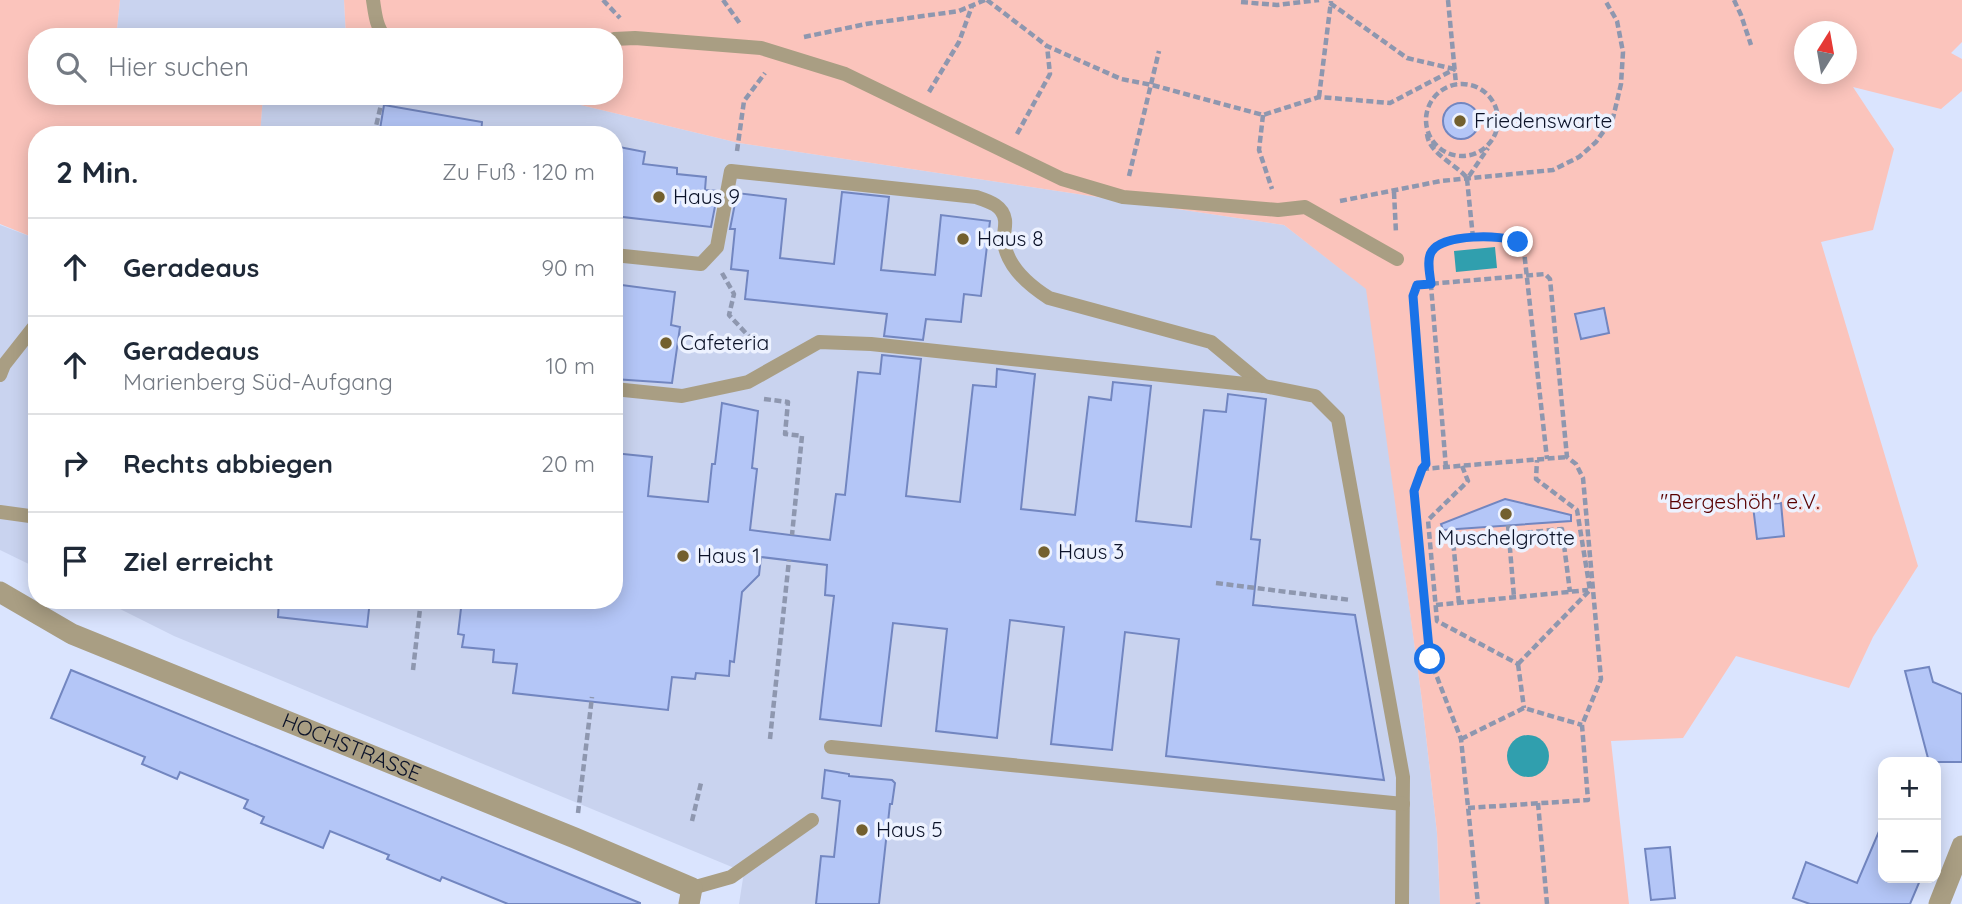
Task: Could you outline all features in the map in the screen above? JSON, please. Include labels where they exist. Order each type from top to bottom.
[{"type":"street","name":"HOCHSTRASSE","points":[[0,593],[28,609]]},
{"type":"street","name":"HOCHSTRASSE","points":[[28,609],[72,634],[575,838],[691,896]]},
{"type":"street","points":[[1939,904],[1962,846]]},
{"type":"lane","points":[[373,0],[379,28]]},
{"type":"lane","points":[[623,39],[761,48],[845,74],[1062,179],[1124,197],[1279,210],[1305,206],[1397,259]]},
{"type":"lane","points":[[623,257],[701,264],[718,247],[731,171],[976,197],[995,204],[1005,217],[1004,244],[1015,267],[1029,285],[1049,298],[1211,342],[1265,387]]},
{"type":"lane","points":[[0,375],[4,365],[28,334]]},
{"type":"lane","points":[[623,390],[682,396],[754,379],[820,342],[870,344],[1265,387],[1315,396],[1338,419],[1403,777],[1402,904]]},
{"type":"lane","points":[[0,512],[28,516]]},
{"type":"lane","points":[[831,747],[1404,804]]},
{"type":"lane","points":[[691,896],[731,877],[812,820]]},
{"type":"path","points":[[603,0],[623,20]]},
{"type":"path","points":[[761,48],[866,24],[959,11],[986,0],[1046,46],[1121,79],[1263,115],[1319,97],[1390,103],[1455,69]]},
{"type":"path","points":[[1241,2],[1278,5],[1319,0]]},
{"type":"path","points":[[1448,0],[1456,84]]},
{"type":"path","points":[[1305,206],[1394,192],[1441,181],[1553,170],[1579,157],[1596,142],[1613,118],[1621,84],[1623,52],[1617,21],[1605,0]]},
{"type":"path","points":[[1734,0],[1751,45]]},
{"type":"path","points":[[1331,1],[1406,58],[1455,69]]},
{"type":"path","points":[[1319,97],[1331,1]]},
{"type":"path","points":[[918,111],[959,42],[972,5]]},
{"type":"path","points":[[1007,153],[1049,74],[1046,46]]},
{"type":"path","points":[[1124,197],[1159,51]]},
{"type":"path","points":[[739,143],[744,101],[778,55]]},
{"type":"path","points":[[1467,179],[1474,167],[1481,162],[1491,143],[1498,124],[1497,112],[1492,100],[1478,87],[1456,84],[1446,87],[1436,95],[1429,106],[1427,140],[1445,160],[1459,168],[1467,179],[1473,238]]},
{"type":"path","points":[[376,126],[381,105]]},
{"type":"path","points":[[1263,115],[1259,150],[1279,210]]},
{"type":"path","points":[[1426,125],[1432,142],[1453,156],[1465,157],[1478,153],[1491,143]]},
{"type":"path","points":[[1394,192],[1397,259]]},
{"type":"path","points":[[1446,468],[1429,261],[1432,251],[1441,243],[1473,238],[1499,236],[1518,242],[1524,251],[1547,459]]},
{"type":"path","points":[[710,255],[734,294],[729,315],[756,344],[754,379]]},
{"type":"path","points":[[1478,904],[1461,739],[1430,659],[1414,491],[1426,464],[1413,296],[1417,285],[1526,274],[1545,274],[1550,279],[1567,457]]},
{"type":"path","points":[[788,402],[785,434],[802,436],[792,535]]},
{"type":"path","points":[[1422,469],[1567,457],[1576,464],[1583,478],[1601,679],[1582,725],[1588,800],[1468,808]]},
{"type":"path","points":[[1536,460],[1536,479],[1577,510],[1590,590]]},
{"type":"path","points":[[1462,467],[1468,481],[1428,520],[1437,621],[1518,664]]},
{"type":"path","points":[[1508,525],[1514,598]]},
{"type":"path","points":[[1459,603],[1453,540],[1562,528],[1570,592]]},
{"type":"path","points":[[770,739],[789,560]]},
{"type":"path","points":[[1216,583],[1371,603]]},
{"type":"path","points":[[1436,606],[1590,590]]},
{"type":"path","points":[[1518,664],[1590,590]]},
{"type":"path","points":[[413,670],[420,609]]},
{"type":"path","points":[[1518,664],[1524,708]]},
{"type":"path","points":[[575,838],[592,697]]},
{"type":"path","points":[[1461,739],[1524,708],[1582,725]]},
{"type":"path","points":[[692,821],[701,783]]},
{"type":"path","points":[[1538,803],[1547,904]]},
{"type":"shaded area","points":[[120,0],[344,0],[346,28],[117,28]]},
{"type":"shaded area","points":[[262,105],[581,105],[739,143],[1284,225],[1367,289],[1422,701],[1437,833],[1440,904],[739,904],[744,872],[174,636],[120,609],[623,609],[623,126],[261,126]]},
{"type":"shaded area","points":[[0,225],[28,236],[28,564],[0,550]]},
{"type":"green space","points":[[0,0],[120,0],[117,28],[28,28],[28,105],[262,105],[261,126],[28,126],[28,235],[0,224]]},
{"type":"green space","name":"\"Bergeshöh\" e.V.","points":[[344,0],[1962,0],[1962,42],[1951,53],[1962,59],[1962,91],[1941,109],[1853,87],[1894,149],[1873,230],[1821,242],[1918,566],[1873,637],[1849,688],[1736,656],[1683,738],[1611,741],[1629,904],[1440,904],[1437,833],[1422,701],[1366,289],[1284,225],[739,143],[581,105],[623,105],[623,28],[346,28]]},
{"type":"water","points":[[1495,247],[1497,268],[1456,272],[1454,251]]},
{"type":"water","points":[[1528,735],[1543,741],[1549,756],[1543,771],[1528,777],[1513,771],[1507,756],[1513,741]]},
{"type":"building","name":"Friedenswarte","points":[[1461,103],[1474,108],[1479,121],[1474,134],[1461,139],[1448,134],[1443,121],[1448,108]]},
{"type":"building","points":[[384,105],[482,122],[482,126],[380,126]]},
{"type":"building","name":"Haus 9","points":[[623,148],[645,152],[643,164],[677,168],[677,174],[706,177],[705,190],[718,191],[711,227],[623,217]]},
{"type":"building","name":"Haus 8","points":[[842,192],[889,197],[881,270],[935,275],[941,215],[990,221],[981,296],[964,294],[961,322],[926,319],[923,340],[884,336],[887,314],[745,299],[748,271],[731,269],[735,229],[730,229],[737,193],[786,199],[780,258],[834,264]]},
{"type":"building","points":[[623,285],[675,292],[671,325],[680,327],[672,383],[623,380]]},
{"type":"building","points":[[1604,308],[1609,333],[1581,339],[1575,314]]},
{"type":"building","name":"Haus 3","points":[[882,355],[921,359],[906,496],[960,502],[973,385],[996,387],[997,369],[1035,374],[1021,509],[1075,515],[1089,397],[1111,400],[1113,382],[1151,386],[1136,521],[1191,527],[1204,410],[1226,412],[1228,394],[1266,399],[1251,539],[1260,540],[1253,605],[1355,615],[1384,780],[1166,756],[1179,639],[1125,632],[1112,750],[1051,744],[1064,627],[1010,620],[997,738],[936,731],[947,629],[893,623],[881,726],[820,719],[834,596],[825,595],[827,565],[761,557],[759,575],[742,592],[734,662],[730,661],[729,676],[696,673],[695,679],[672,677],[668,710],[513,693],[517,664],[493,662],[494,650],[462,647],[464,635],[458,634],[461,609],[623,609],[623,454],[652,457],[648,496],[708,502],[722,403],[758,411],[752,468],[757,469],[750,530],[830,540],[836,494],[845,495],[858,372],[880,374]]},
{"type":"building","points":[[1505,499],[1571,515],[1571,521],[1443,530],[1441,524]]},
{"type":"building","points":[[1781,503],[1784,536],[1757,539],[1753,506]]},
{"type":"building","points":[[278,609],[369,609],[367,627],[278,617]]},
{"type":"building","points":[[1929,667],[1933,682],[1962,694],[1962,762],[1941,762],[1941,757],[1928,757],[1905,671]]},
{"type":"building","points":[[71,670],[640,904],[508,904],[442,877],[440,881],[387,859],[389,855],[330,831],[323,848],[261,823],[264,817],[244,808],[248,800],[180,772],[177,779],[142,764],[145,757],[51,718]]},
{"type":"building","name":"Haus 5","points":[[825,770],[849,776],[892,780],[895,783],[890,804],[879,904],[816,904],[821,856],[834,857],[840,801],[822,798]]},
{"type":"building","points":[[1878,834],[1878,883],[1919,883],[1910,904],[1810,904],[1793,898],[1806,862],[1857,883]]},
{"type":"building","points":[[1670,847],[1675,898],[1651,900],[1645,849]]},
{"type":"place","name":"Friedenswarte","points":[[1460,121]]},
{"type":"place","name":"Haus 9","points":[[659,197]]},
{"type":"place","name":"Haus 8","points":[[963,239]]},
{"type":"place","name":"Cafeteria","points":[[666,343]]},
{"type":"place","name":"Muschelgrotte","points":[[1506,514]]},
{"type":"place","name":"Haus 3","points":[[1044,552]]},
{"type":"place","name":"Haus 1","points":[[683,556]]},
{"type":"place","name":"Haus 5","points":[[862,830]]},
{"type":"route","points":[[1430,659],[1414,491],[1426,464],[1413,296],[1417,285],[1431,284],[1429,261],[1432,251],[1441,243],[1499,236],[1518,242]]}]
